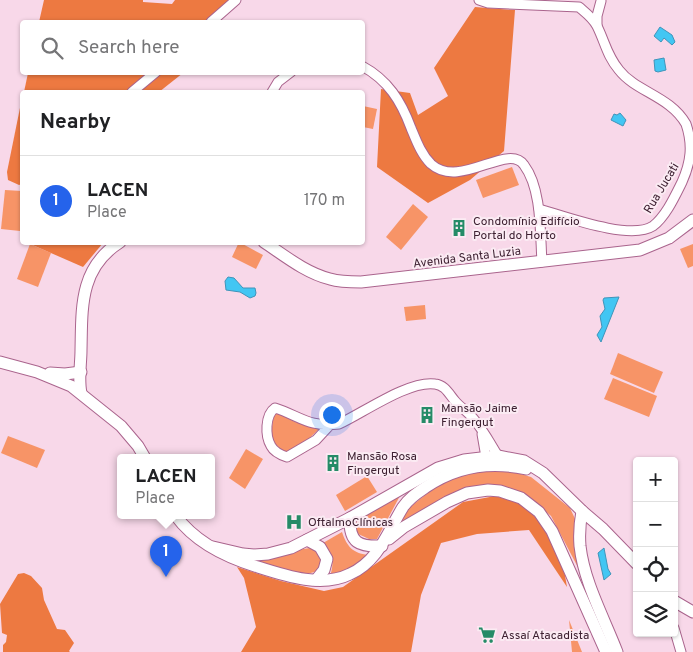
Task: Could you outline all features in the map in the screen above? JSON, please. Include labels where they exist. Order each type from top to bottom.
[{"type":"street","points":[[213,20],[236,0]]},
{"type":"street","points":[[479,0],[488,3],[579,7],[602,1]]},
{"type":"street","name":"Rua Jucati","points":[[539,209],[604,227],[621,230],[642,230],[658,221],[676,192],[692,159],[692,141],[687,126],[680,115],[668,104],[621,73],[606,52],[597,26],[597,16],[602,1]]},
{"type":"street","name":"Rua Jucati","points":[[579,7],[597,26]]},
{"type":"street","points":[[365,68],[373,72],[394,92],[424,156],[432,165],[440,170],[462,172],[502,159],[515,159],[522,163],[531,178],[539,209],[542,262]]},
{"type":"street","points":[[134,90],[152,75]]},
{"type":"street","points":[[273,90],[278,82],[286,75]]},
{"type":"street","name":"Avenida Santa Luzia","points":[[678,232],[693,220]]},
{"type":"street","name":"Avenida Santa Luzia","points":[[269,245],[305,269],[330,279],[345,282],[377,281],[640,250],[693,226]]},
{"type":"street","points":[[81,393],[79,380],[81,372],[82,306],[86,287],[95,266],[117,245]]},
{"type":"street","points":[[0,362],[37,372],[62,382],[98,406]]},
{"type":"street","points":[[37,372],[65,374],[81,372]]},
{"type":"street","points":[[81,372],[87,393],[131,437],[142,454]]},
{"type":"street","points":[[329,426],[316,440],[287,457],[271,447],[267,436],[271,411],[274,408],[307,422],[329,426],[339,424],[399,393],[426,384],[434,384],[447,390],[482,429],[493,460]]},
{"type":"street","points":[[213,547],[243,554],[261,554],[291,548],[350,518],[438,468],[464,460],[493,460],[543,473],[596,522],[633,560]]},
{"type":"street","points":[[382,546],[408,499],[430,484],[455,472],[493,460]]},
{"type":"street","points":[[179,519],[193,534],[243,563],[316,580],[336,579],[352,574],[404,527],[447,502],[467,493],[494,490],[511,494],[521,498],[538,512],[552,531],[606,652]]},
{"type":"street","points":[[582,511],[580,538],[583,558],[593,592],[616,652]]},
{"type":"street","points":[[350,518],[350,531],[356,542],[368,546],[382,546]]},
{"type":"street","points":[[583,558],[582,538],[585,531],[596,522]]},
{"type":"street","points":[[307,540],[320,547],[327,559],[324,570],[316,580]]},
{"type":"street","points":[[678,603],[693,612]]},
{"type":"street","points":[[677,637],[682,652]]},
{"type":"shaded area","points":[[44,0],[143,0],[143,2],[172,4],[175,0],[230,0],[206,20],[39,20]]},
{"type":"shaded area","points":[[475,7],[515,10],[504,151],[470,180],[428,203],[377,167],[381,89],[410,93],[418,115],[448,96],[434,68]]},
{"type":"shaded area","points":[[28,75],[180,75],[162,90],[24,90]]},
{"type":"shaded area","points":[[365,106],[377,109],[373,129],[365,127]]},
{"type":"shaded area","points":[[20,108],[20,185],[8,180],[7,172]]},
{"type":"shaded area","points":[[512,167],[519,185],[483,198],[476,180]]},
{"type":"shaded area","points":[[5,190],[20,191],[20,231],[1,229]]},
{"type":"shaded area","points":[[413,204],[428,217],[401,250],[386,237]]},
{"type":"shaded area","points":[[693,244],[693,266],[688,268],[680,249]]},
{"type":"shaded area","points":[[30,245],[51,253],[38,287],[17,279]]},
{"type":"shaded area","points":[[33,245],[101,245],[83,267]]},
{"type":"shaded area","points":[[238,245],[245,245],[263,255],[256,269],[232,257]]},
{"type":"shaded area","points":[[425,305],[426,319],[406,321],[404,307]]},
{"type":"shaded area","points":[[618,353],[663,372],[654,393],[610,374]]},
{"type":"shaded area","points":[[613,378],[657,396],[649,417],[604,399]]},
{"type":"shaded area","points":[[275,411],[295,422],[320,428],[299,448],[288,454],[277,446],[272,436]]},
{"type":"shaded area","points":[[8,436],[45,450],[37,468],[1,453]]},
{"type":"shaded area","points":[[246,449],[263,459],[245,489],[229,478]]},
{"type":"shaded area","points":[[504,469],[531,477],[570,508],[576,521],[583,577],[551,516],[536,503],[508,489],[478,486],[460,490],[397,529],[409,508],[434,488],[467,470]]},
{"type":"shaded area","points":[[367,476],[377,492],[345,511],[336,495]]},
{"type":"shaded area","points":[[402,492],[377,539],[369,539],[356,533],[355,521]]},
{"type":"shaded area","points":[[495,496],[520,503],[545,526],[563,564],[567,587],[529,530],[477,534],[441,543],[421,595],[411,652],[241,652],[256,627],[244,578],[237,567],[281,581],[324,591],[343,587],[463,502]]},
{"type":"shaded area","points":[[342,532],[346,542],[354,551],[368,555],[364,561],[329,579],[332,560],[323,543]]},
{"type":"shaded area","points":[[310,548],[321,558],[318,569],[312,573],[281,570],[255,562],[296,550]]},
{"type":"shaded area","points":[[24,573],[31,576],[42,588],[44,600],[57,629],[65,630],[74,643],[70,652],[3,652],[3,645],[6,642],[7,635],[2,633],[0,604],[18,574]]},
{"type":"shaded area","points":[[569,620],[582,652],[572,652]]},
{"type":"water","points":[[660,27],[672,35],[675,42],[672,45],[664,38],[661,42],[654,36]]},
{"type":"water","points":[[664,58],[666,70],[655,71],[654,60]]},
{"type":"water","points":[[620,113],[626,120],[623,126],[611,120],[614,114]]},
{"type":"water","points":[[228,277],[234,278],[243,288],[255,288],[255,296],[250,298],[240,292],[226,290],[225,281]]},
{"type":"water","points":[[619,297],[601,342],[597,335],[602,327],[600,316],[605,309],[603,300],[604,298]]},
{"type":"water","points":[[604,548],[608,569],[611,574],[604,580],[598,553]]},
{"type":"place","name":"Condomínio Edifício Portal do Horto","points":[[459,228]]},
{"type":"place","name":"Mansão Jaime Fingergut","points":[[427,415]]},
{"type":"place","name":"Mansão Rosa Fingergut","points":[[333,463]]},
{"type":"place","name":"OftalmoClínicas","points":[[294,522]]},
{"type":"place","name":"LACEN","points":[[166,577]]},
{"type":"place","name":"Assaí Atacadista","points":[[487,635]]}]
